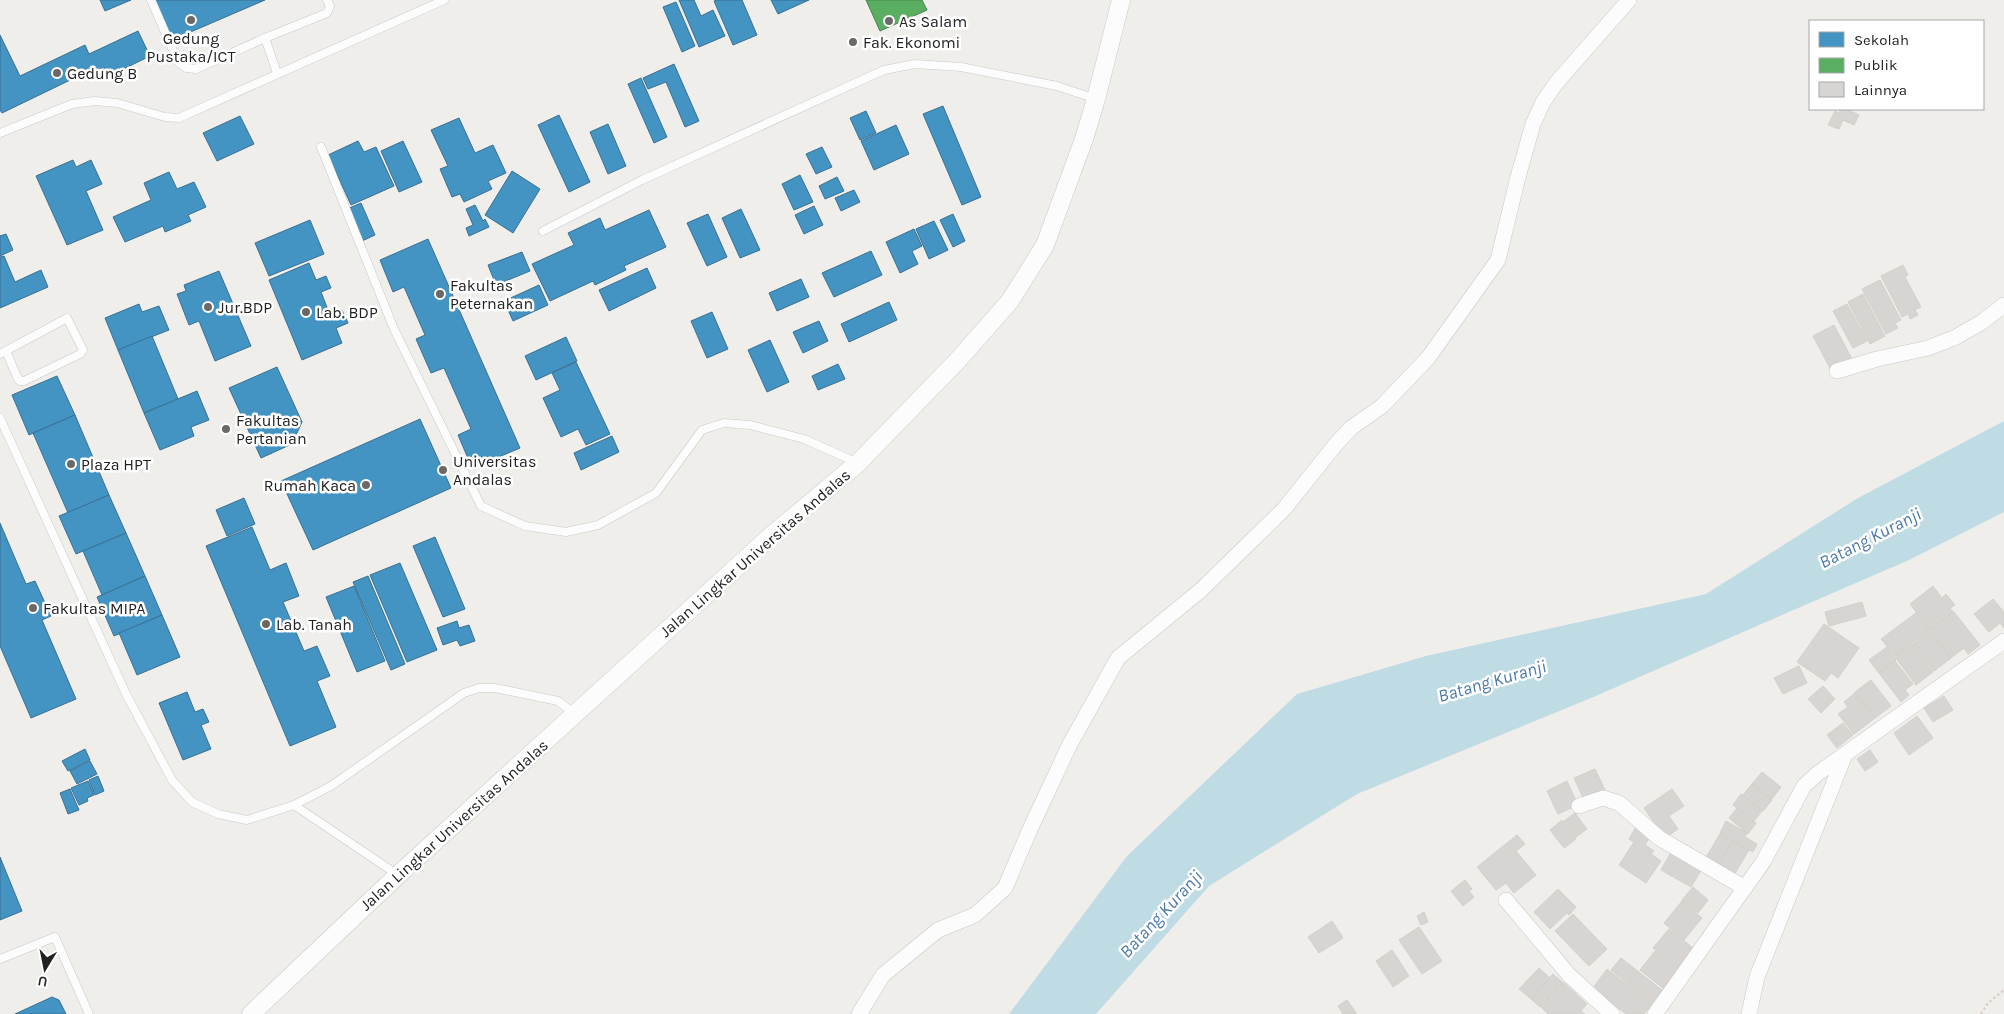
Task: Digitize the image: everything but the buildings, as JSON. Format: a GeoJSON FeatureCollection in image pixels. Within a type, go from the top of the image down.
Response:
{"type":"FeatureCollection","features":[{"type":"Feature","properties":{"kind":"street","name":"Jalan Lingkar Universitas Andalas"},"geometry":{"type":"LineString","coordinates":[[251,1014],[398,874],[772,535],[858,462],[958,360],[1010,301],[1045,245],[1084,138],[1121,0]]}},
{"type":"Feature","properties":{"kind":"street"},"geometry":{"type":"LineString","coordinates":[[858,1014],[883,975],[938,930],[975,915],[1005,888],[1070,744],[1118,658],[1201,590],[1284,509],[1336,444],[1352,428],[1382,406],[1428,358],[1498,260],[1533,124],[1543,102],[1557,82],[1629,0]]}},
{"type":"Feature","properties":{"kind":"street"},"geometry":{"type":"LineString","coordinates":[[1837,372],[1877,359],[1928,348],[1956,337],[1982,322],[2004,305]]}},
{"type":"Feature","properties":{"kind":"street"},"geometry":{"type":"LineString","coordinates":[[1656,1014],[1763,862],[1804,786],[1817,774],[1844,757],[2004,641]]}},
{"type":"Feature","properties":{"kind":"street"},"geometry":{"type":"LineString","coordinates":[[1749,1014],[1757,978],[1844,757]]}},
{"type":"Feature","properties":{"kind":"street"},"geometry":{"type":"LineString","coordinates":[[1579,806],[1603,798],[1619,802],[1659,838],[1745,888]]}},
{"type":"Feature","properties":{"kind":"street"},"geometry":{"type":"LineString","coordinates":[[1506,900],[1569,975],[1612,1014]]}},
{"type":"Feature","properties":{"kind":"lane"},"geometry":{"type":"LineString","coordinates":[[151,0],[178,62],[186,68],[196,69],[327,13],[330,6],[327,0]]}},
{"type":"Feature","properties":{"kind":"lane"},"geometry":{"type":"LineString","coordinates":[[0,133],[72,104],[95,101],[117,103],[165,117],[179,118],[444,0]]}},
{"type":"Feature","properties":{"kind":"lane"},"geometry":{"type":"LineString","coordinates":[[265,38],[278,73]]}},
{"type":"Feature","properties":{"kind":"lane"},"geometry":{"type":"LineString","coordinates":[[543,231],[642,180],[884,70],[915,64],[961,67],[1057,86],[1096,99]]}},
{"type":"Feature","properties":{"kind":"lane"},"geometry":{"type":"LineString","coordinates":[[321,147],[394,329],[481,506],[525,526],[566,532],[598,525],[656,493],[702,430],[724,423],[750,424],[804,439],[858,462]]}},
{"type":"Feature","properties":{"kind":"lane"},"geometry":{"type":"LineString","coordinates":[[67,318],[83,350],[80,354],[24,381],[20,381],[3,353],[67,318]]}},
{"type":"Feature","properties":{"kind":"lane"},"geometry":{"type":"LineString","coordinates":[[0,418],[126,694],[172,780],[192,802],[218,814],[248,820],[294,805],[332,786],[464,693],[479,688],[496,688],[558,701],[575,714]]}},
{"type":"Feature","properties":{"kind":"lane"},"geometry":{"type":"LineString","coordinates":[[294,805],[398,874]]}},
{"type":"Feature","properties":{"kind":"lane"},"geometry":{"type":"LineString","coordinates":[[0,958],[55,937],[90,1014]]}},
{"type":"Feature","properties":{"kind":"path"},"geometry":{"type":"LineString","coordinates":[[1980,1014],[1988,1003],[2004,990]]}},
{"type":"Feature","properties":{"kind":"water","name":"Batang Kuranji"},"geometry":{"type":"Polygon","coordinates":[[[2004,421],[2004,512],[1909,560],[1591,698],[1357,794],[1209,886],[1096,1014],[1009,1014],[1127,856],[1297,694],[1426,656],[1706,594],[1858,498],[2004,421]]]}},
{"type":"Feature","properties":{"kind":"place","name":"Gedung Pustaka/ICT"},"geometry":{"type":"Point","coordinates":[191,20]}},
{"type":"Feature","properties":{"kind":"place","name":"As Salam"},"geometry":{"type":"Point","coordinates":[889,21]}},
{"type":"Feature","properties":{"kind":"place","name":"Fak. Ekonomi"},"geometry":{"type":"Point","coordinates":[853,42]}},
{"type":"Feature","properties":{"kind":"place","name":"Gedung B"},"geometry":{"type":"Point","coordinates":[57,73]}},
{"type":"Feature","properties":{"kind":"place","name":"Fakultas Peternakan"},"geometry":{"type":"Point","coordinates":[440,294]}},
{"type":"Feature","properties":{"kind":"place","name":"Jur.BDP"},"geometry":{"type":"Point","coordinates":[208,307]}},
{"type":"Feature","properties":{"kind":"place","name":"Lab. BDP"},"geometry":{"type":"Point","coordinates":[306,312]}},
{"type":"Feature","properties":{"kind":"place","name":"Fakultas Pertanian"},"geometry":{"type":"Point","coordinates":[226,429]}},
{"type":"Feature","properties":{"kind":"place","name":"Plaza HPT"},"geometry":{"type":"Point","coordinates":[71,464]}},
{"type":"Feature","properties":{"kind":"place","name":"Universitas Andalas"},"geometry":{"type":"Point","coordinates":[443,470]}},
{"type":"Feature","properties":{"kind":"place","name":"Rumah Kaca"},"geometry":{"type":"Point","coordinates":[366,485]}},
{"type":"Feature","properties":{"kind":"place","name":"Fakultas MIPA"},"geometry":{"type":"Point","coordinates":[33,608]}},
{"type":"Feature","properties":{"kind":"place","name":"Lab. Tanah"},"geometry":{"type":"Point","coordinates":[266,624]}}]}
